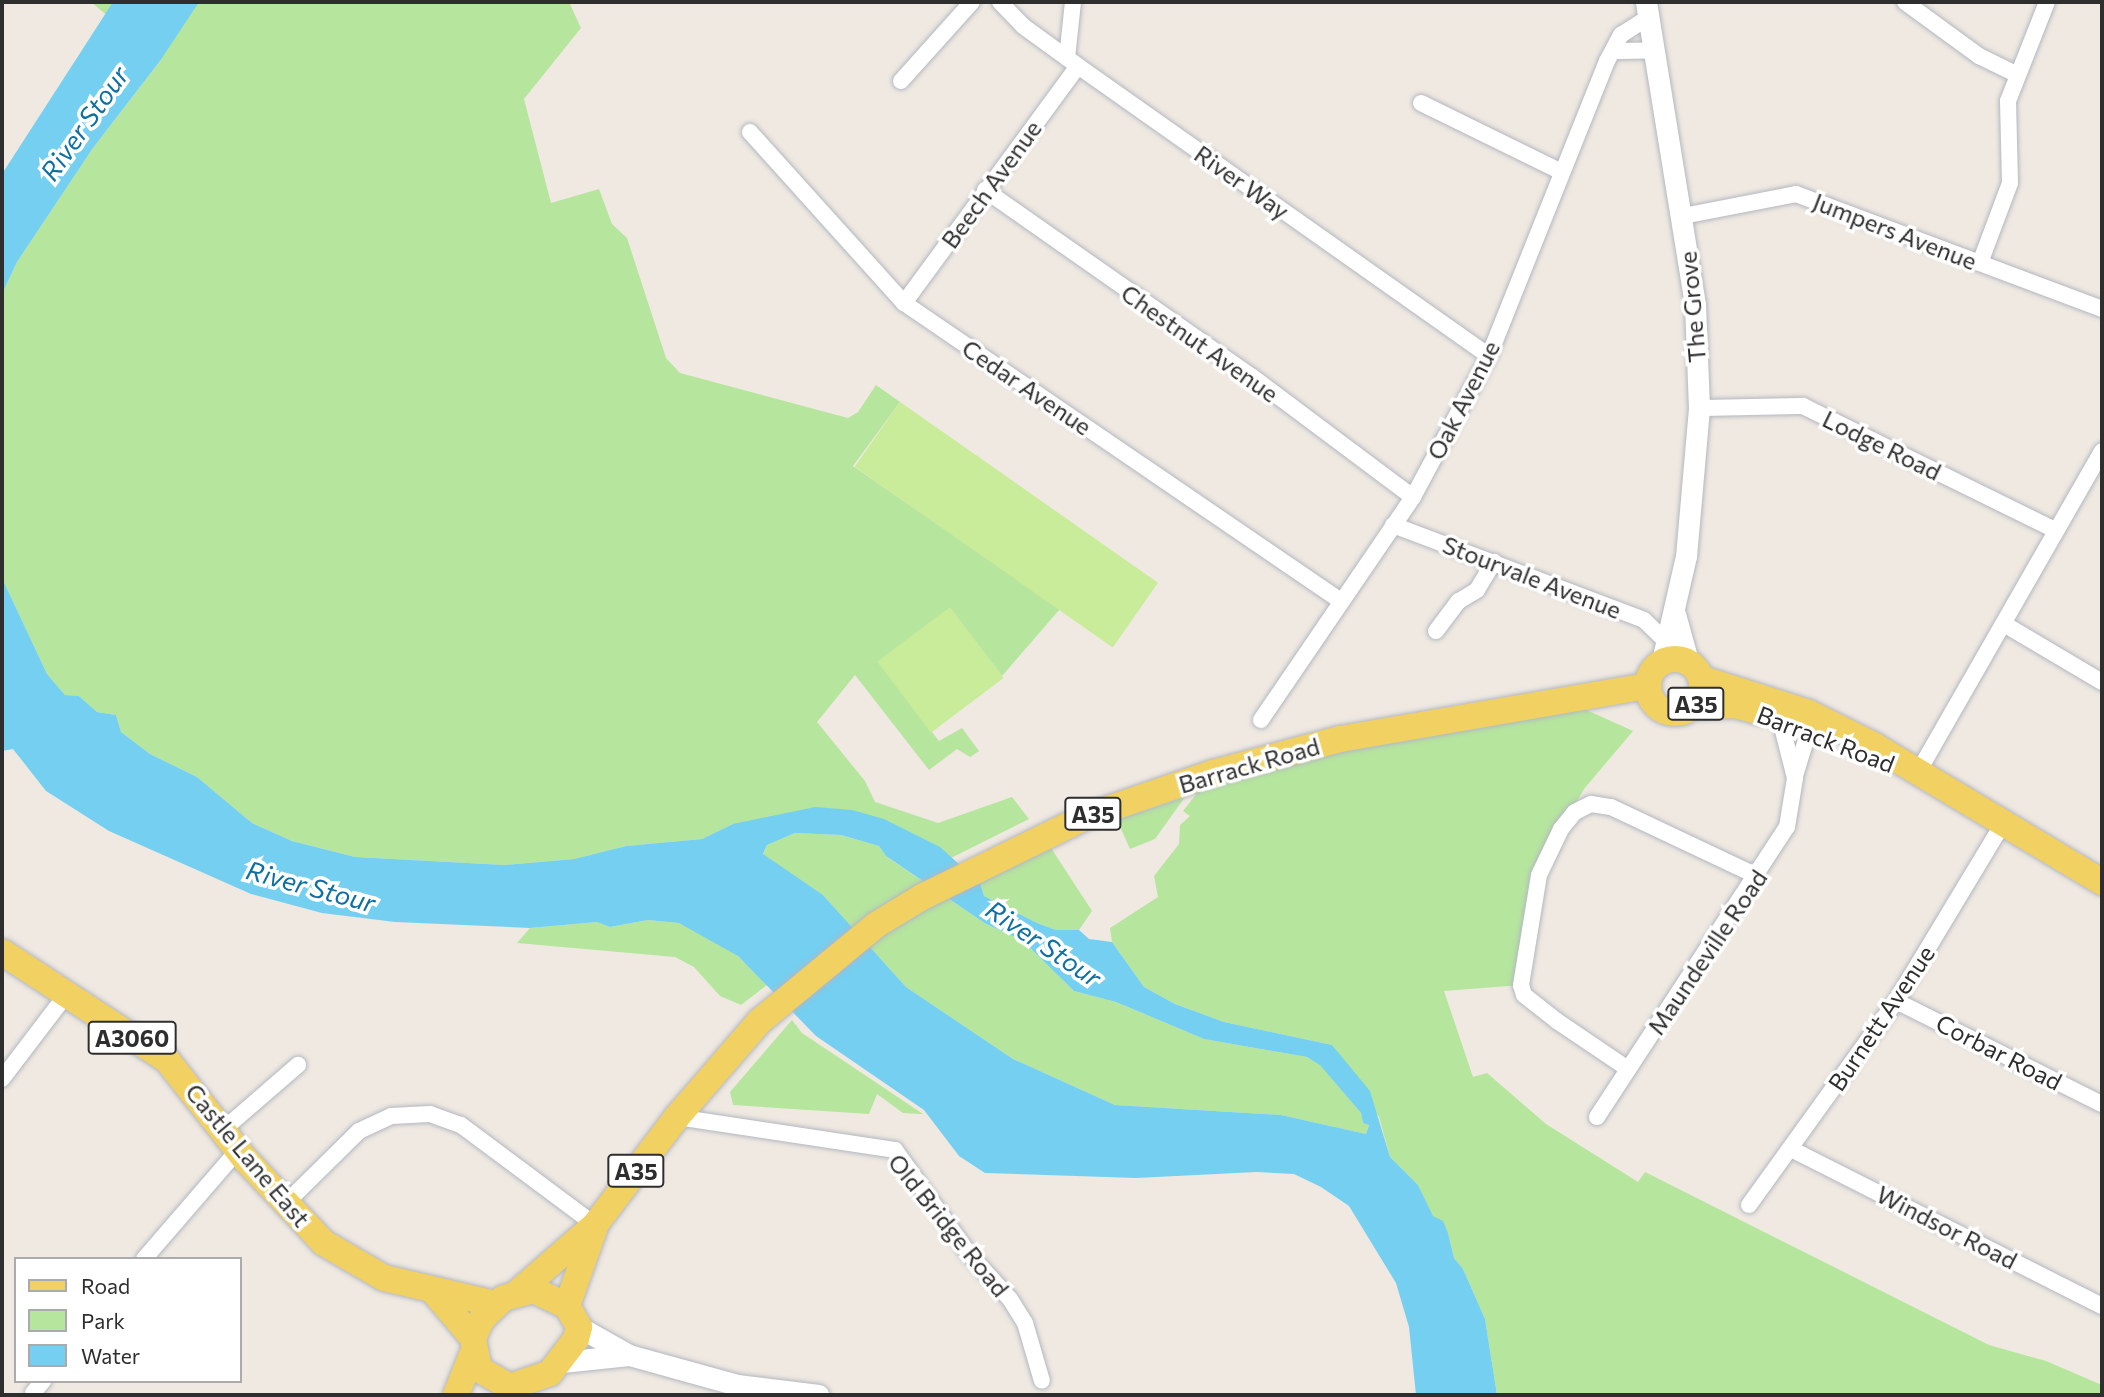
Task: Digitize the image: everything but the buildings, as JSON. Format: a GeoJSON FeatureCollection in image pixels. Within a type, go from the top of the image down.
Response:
{"type":"FeatureCollection","features":[{"type":"Feature","properties":{"kind":"main road","name":"A35"},"geometry":{"type":"LineString","coordinates":[[1679,660],[1702,694],[1693,707],[1674,713],[1664,711],[1650,696],[1648,686],[1649,676],[1679,660]]}},
{"type":"Feature","properties":{"kind":"main road","name":"Barrack Road"},"geometry":{"type":"LineString","coordinates":[[1679,660],[1798,720],[1917,774],[2102,882]]}},
{"type":"Feature","properties":{"kind":"main road","name":"Barrack Road"},"geometry":{"type":"LineString","coordinates":[[677,1117],[760,1021],[876,925],[922,897],[1085,817],[1226,770],[1340,739],[1648,686]]}},
{"type":"Feature","properties":{"kind":"main road","name":"Barrack Road"},"geometry":{"type":"LineString","coordinates":[[1693,707],[1734,705],[1798,720]]}},
{"type":"Feature","properties":{"kind":"main road","name":"Castle Lane East"},"geometry":{"type":"LineString","coordinates":[[2,952],[167,1060],[285,1204],[324,1243],[384,1278],[433,1292],[507,1299]]}},
{"type":"Feature","properties":{"kind":"main road","name":"A35"},"geometry":{"type":"LineString","coordinates":[[507,1299],[595,1225],[677,1117]]}},
{"type":"Feature","properties":{"kind":"main road","name":"A35"},"geometry":{"type":"LineString","coordinates":[[573,1317],[595,1225]]}},
{"type":"Feature","properties":{"kind":"main road"},"geometry":{"type":"LineString","coordinates":[[433,1292],[474,1344],[479,1369],[493,1381],[510,1387],[523,1385],[562,1362],[573,1317],[534,1290],[507,1299],[474,1344],[458,1395]]}},
{"type":"Feature","properties":{"kind":"main road"},"geometry":{"type":"LineString","coordinates":[[458,1395],[493,1381]]}},
{"type":"Feature","properties":{"kind":"street"},"geometry":{"type":"LineString","coordinates":[[901,80],[972,2]]}},
{"type":"Feature","properties":{"kind":"street","name":"River Way"},"geometry":{"type":"LineString","coordinates":[[1000,2],[1072,62],[1489,356]]}},
{"type":"Feature","properties":{"kind":"street"},"geometry":{"type":"LineString","coordinates":[[1072,62],[1073,2]]}},
{"type":"Feature","properties":{"kind":"street"},"geometry":{"type":"LineString","coordinates":[[1905,2],[1979,56],[2018,75]]}},
{"type":"Feature","properties":{"kind":"street"},"geometry":{"type":"LineString","coordinates":[[1980,263],[2010,183],[2006,121],[2018,75],[2047,2]]}},
{"type":"Feature","properties":{"kind":"street","name":"The Grove"},"geometry":{"type":"LineString","coordinates":[[1647,10],[1683,216],[1695,304],[1699,408],[1686,556],[1675,614],[1679,660]]}},
{"type":"Feature","properties":{"kind":"street","name":"Oak Avenue"},"geometry":{"type":"LineString","coordinates":[[1261,720],[1413,497],[1489,356],[1613,51],[1621,35],[1647,10]]}},
{"type":"Feature","properties":{"kind":"street"},"geometry":{"type":"LineString","coordinates":[[1613,51],[1652,50]]}},
{"type":"Feature","properties":{"kind":"street","name":"Beech Avenue"},"geometry":{"type":"LineString","coordinates":[[904,303],[1072,62]]}},
{"type":"Feature","properties":{"kind":"street"},"geometry":{"type":"LineString","coordinates":[[1421,103],[1562,172]]}},
{"type":"Feature","properties":{"kind":"street","name":"Cedar Avenue"},"geometry":{"type":"LineString","coordinates":[[750,132],[904,303],[1341,601]]}},
{"type":"Feature","properties":{"kind":"street","name":"Chestnut Avenue"},"geometry":{"type":"LineString","coordinates":[[985,190],[1251,376],[1413,497]]}},
{"type":"Feature","properties":{"kind":"street","name":"Jumpers Avenue"},"geometry":{"type":"LineString","coordinates":[[1683,216],[1796,194],[2102,309]]}},
{"type":"Feature","properties":{"kind":"street","name":"Lodge Road"},"geometry":{"type":"LineString","coordinates":[[1699,408],[1803,406],[2055,530]]}},
{"type":"Feature","properties":{"kind":"street"},"geometry":{"type":"LineString","coordinates":[[1917,774],[2102,451]]}},
{"type":"Feature","properties":{"kind":"street","name":"Stourvale Avenue"},"geometry":{"type":"LineString","coordinates":[[1393,525],[1644,621],[1679,660]]}},
{"type":"Feature","properties":{"kind":"street"},"geometry":{"type":"LineString","coordinates":[[1436,631],[1459,601],[1477,590],[1494,562]]}},
{"type":"Feature","properties":{"kind":"street","name":"The Grove"},"geometry":{"type":"LineString","coordinates":[[1675,614],[1679,660]]}},
{"type":"Feature","properties":{"kind":"street"},"geometry":{"type":"LineString","coordinates":[[2004,624],[2102,681]]}},
{"type":"Feature","properties":{"kind":"street","name":"Maundeville Road"},"geometry":{"type":"LineString","coordinates":[[1795,778],[1793,760],[1798,720]]}},
{"type":"Feature","properties":{"kind":"street","name":"Maundeville Road"},"geometry":{"type":"LineString","coordinates":[[1597,1117],[1787,827],[1795,778],[1798,720]]}},
{"type":"Feature","properties":{"kind":"street"},"geometry":{"type":"LineString","coordinates":[[1628,1069],[1549,1015],[1524,995],[1521,985],[1539,875],[1561,829],[1575,812],[1591,804],[1611,807],[1757,876]]}},
{"type":"Feature","properties":{"kind":"street","name":"Burnett Avenue"},"geometry":{"type":"LineString","coordinates":[[1748,1205],[1896,1001],[2002,825]]}},
{"type":"Feature","properties":{"kind":"street"},"geometry":{"type":"LineString","coordinates":[[2,1079],[66,995]]}},
{"type":"Feature","properties":{"kind":"street","name":"Corbar Road"},"geometry":{"type":"LineString","coordinates":[[1896,1001],[2102,1104]]}},
{"type":"Feature","properties":{"kind":"street"},"geometry":{"type":"LineString","coordinates":[[145,1257],[231,1140],[298,1065]]}},
{"type":"Feature","properties":{"kind":"street"},"geometry":{"type":"LineString","coordinates":[[285,1204],[329,1160],[369,1126],[390,1116],[430,1114],[461,1125],[595,1225]]}},
{"type":"Feature","properties":{"kind":"street","name":"Old Bridge Road"},"geometry":{"type":"LineString","coordinates":[[677,1117],[895,1150],[944,1221],[1025,1323],[1042,1381]]}},
{"type":"Feature","properties":{"kind":"street","name":"Windsor Road"},"geometry":{"type":"LineString","coordinates":[[1791,1149],[2102,1306]]}},
{"type":"Feature","properties":{"kind":"street"},"geometry":{"type":"LineString","coordinates":[[573,1317],[629,1355],[719,1388],[818,1395]]}},
{"type":"Feature","properties":{"kind":"street"},"geometry":{"type":"LineString","coordinates":[[562,1362],[629,1355]]}},
{"type":"Feature","properties":{"kind":"green space"},"geometry":{"type":"Polygon","coordinates":[[[91,2],[569,2],[581,28],[524,99],[551,203],[599,189],[612,224],[627,238],[666,358],[680,373],[848,418],[858,412],[876,385],[900,402],[853,466],[1060,609],[1002,676],[950,608],[878,662],[939,741],[962,728],[979,751],[970,757],[957,749],[929,770],[855,675],[817,722],[865,781],[875,802],[938,823],[1012,797],[1029,819],[951,858],[884,819],[733,824],[702,839],[626,846],[574,859],[504,865],[355,857],[292,841],[252,823],[197,777],[150,754],[121,732],[116,715],[97,712],[79,696],[65,695],[47,674],[2,578],[2,294],[17,262],[93,148],[161,60],[91,2]]]}},
{"type":"Feature","properties":{"kind":"green space"},"geometry":{"type":"Polygon","coordinates":[[[900,402],[1158,583],[1113,647],[855,467],[900,402]]]}},
{"type":"Feature","properties":{"kind":"green space"},"geometry":{"type":"Polygon","coordinates":[[[950,607],[1004,678],[931,733],[877,662],[950,607]]]}},
{"type":"Feature","properties":{"kind":"green space"},"geometry":{"type":"Polygon","coordinates":[[[1560,698],[1633,731],[1584,789],[1549,850],[1521,985],[1444,991],[1473,1077],[1487,1073],[1546,1124],[1638,1182],[1645,1172],[1989,1345],[2046,1361],[2102,1385],[2102,1395],[1497,1395],[1485,1319],[1463,1269],[1454,1258],[1448,1233],[1433,1217],[1418,1185],[1390,1157],[1379,1117],[1332,1045],[1224,1022],[1175,1004],[1144,987],[1112,942],[1110,928],[1158,897],[1154,876],[1179,844],[1180,825],[1190,816],[1183,811],[1213,773],[1560,698]]]}},
{"type":"Feature","properties":{"kind":"green space"},"geometry":{"type":"Polygon","coordinates":[[[1185,797],[1155,839],[1130,849],[1117,820],[1185,797]]]}},
{"type":"Feature","properties":{"kind":"green space"},"geometry":{"type":"Polygon","coordinates":[[[795,833],[841,835],[879,846],[887,857],[986,924],[1022,940],[1074,991],[1116,1002],[1204,1039],[1307,1057],[1320,1064],[1361,1113],[1363,1123],[1369,1124],[1366,1134],[1281,1115],[1115,1105],[1013,1059],[906,987],[823,895],[763,855],[767,845],[795,833]]]}},
{"type":"Feature","properties":{"kind":"green space"},"geometry":{"type":"Polygon","coordinates":[[[1051,848],[1092,911],[1079,930],[1056,930],[984,896],[980,883],[1051,848]]]}},
{"type":"Feature","properties":{"kind":"green space"},"geometry":{"type":"Polygon","coordinates":[[[648,920],[679,923],[706,935],[738,956],[767,985],[741,1005],[720,996],[694,967],[675,957],[517,943],[530,928],[597,922],[610,927],[648,920]]]}},
{"type":"Feature","properties":{"kind":"green space"},"geometry":{"type":"Polygon","coordinates":[[[792,1020],[802,1033],[923,1114],[903,1113],[877,1094],[869,1114],[733,1105],[730,1092],[792,1020]]]}},
{"type":"Feature","properties":{"kind":"water","name":"River Stour"},"geometry":{"type":"Polygon","coordinates":[[[113,2],[199,2],[160,61],[93,148],[17,262],[2,294],[2,174],[113,2]]]}},
{"type":"Feature","properties":{"kind":"water","name":"River Stour"},"geometry":{"type":"Polygon","coordinates":[[[2,578],[47,674],[65,695],[79,696],[97,712],[116,715],[121,732],[150,754],[197,777],[252,823],[292,841],[355,857],[504,865],[574,859],[626,846],[702,839],[733,824],[815,807],[852,810],[884,819],[940,847],[980,883],[984,896],[1056,930],[1079,930],[1089,939],[1112,942],[1144,987],[1175,1004],[1224,1022],[1332,1045],[1370,1091],[1390,1157],[1418,1185],[1433,1216],[1443,1221],[1454,1258],[1463,1269],[1485,1319],[1497,1395],[1416,1395],[1409,1327],[1396,1283],[1349,1206],[1321,1187],[1294,1174],[1256,1172],[1136,1178],[985,1173],[959,1156],[924,1110],[816,1036],[738,956],[679,923],[648,920],[610,927],[597,922],[530,928],[395,922],[322,913],[251,894],[109,831],[46,791],[13,749],[2,751],[2,578]],[[795,833],[767,845],[763,854],[823,895],[906,987],[1013,1059],[1115,1105],[1281,1115],[1366,1134],[1369,1125],[1363,1123],[1361,1113],[1320,1065],[1307,1057],[1204,1039],[1116,1002],[1074,991],[1022,940],[986,924],[886,856],[879,846],[841,835],[795,833]]]}}]}
